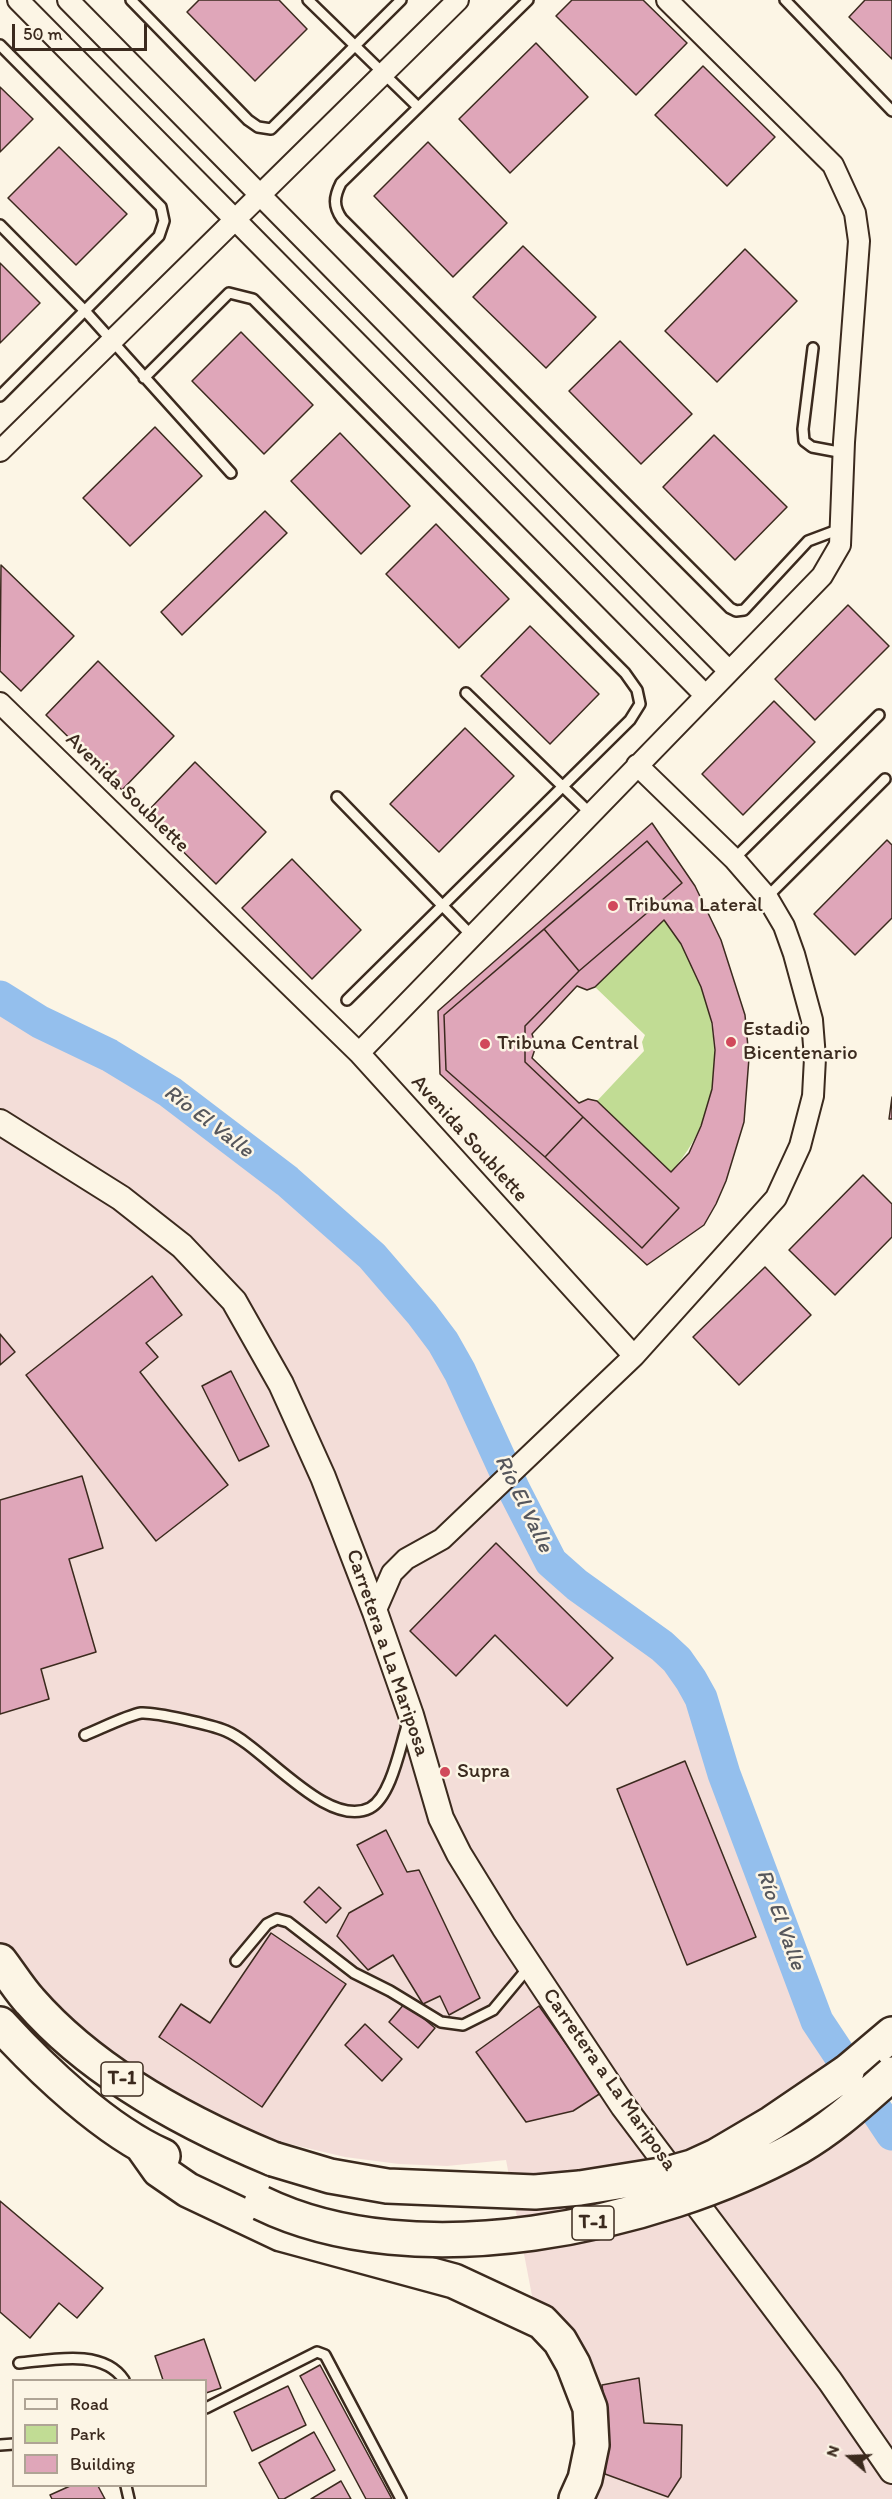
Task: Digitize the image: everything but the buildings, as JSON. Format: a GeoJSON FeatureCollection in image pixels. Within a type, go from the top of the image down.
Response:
{"type":"FeatureCollection","features":[{"type":"Feature","properties":{"kind":"highway","name":"T-1"},"geometry":{"type":"LineString","coordinates":[[0,1961],[29,2000],[54,2025],[146,2097],[219,2137],[273,2160],[330,2176],[387,2186],[535,2192],[580,2188],[667,2174],[692,2167],[716,2156],[772,2123],[847,2073],[892,2034]]}},
{"type":"Feature","properties":{"kind":"highway","name":"T-1"},"geometry":{"type":"LineString","coordinates":[[0,2024],[20,2048],[100,2116],[142,2146],[288,2217],[332,2229],[425,2240],[562,2230],[649,2209],[719,2185],[800,2146],[839,2120],[892,2074]]}},
{"type":"Feature","properties":{"kind":"highway"},"geometry":{"type":"LineString","coordinates":[[142,2146],[159,2170],[188,2190],[281,2234],[454,2281],[542,2322],[561,2341],[573,2364],[590,2408],[592,2445],[585,2479],[576,2499]]}},
{"type":"Feature","properties":{"kind":"street"},"geometry":{"type":"LineString","coordinates":[[18,0],[705,695]]}},
{"type":"Feature","properties":{"kind":"street"},"geometry":{"type":"LineString","coordinates":[[68,0],[729,671]]}},
{"type":"Feature","properties":{"kind":"street"},"geometry":{"type":"LineString","coordinates":[[0,451],[458,0]]}},
{"type":"Feature","properties":{"kind":"street"},"geometry":{"type":"LineString","coordinates":[[359,1053],[822,576],[840,545],[859,242],[855,213],[833,165],[667,0]]}},
{"type":"Feature","properties":{"kind":"street","name":"Avenida Soublette"},"geometry":{"type":"LineString","coordinates":[[0,703],[359,1053],[634,1356]]}},
{"type":"Feature","properties":{"kind":"street"},"geometry":{"type":"LineString","coordinates":[[375,1612],[393,1573],[399,1566],[442,1539],[634,1356],[776,1198],[800,1146],[813,1096],[815,1058],[812,1020],[784,926],[767,897],[734,859],[637,765]]}},
{"type":"Feature","properties":{"kind":"street","name":"Carretera a La Mariposa"},"geometry":{"type":"LineString","coordinates":[[0,1122],[121,1198],[182,1246],[234,1301],[285,1394],[323,1477],[375,1612],[411,1715],[441,1818],[459,1854],[623,2106],[830,2381],[885,2461]]}},
{"type":"Feature","properties":{"kind":"lane"},"geometry":{"type":"LineString","coordinates":[[131,0],[248,120],[266,129],[271,129],[401,0]]}},
{"type":"Feature","properties":{"kind":"lane"},"geometry":{"type":"LineString","coordinates":[[308,0],[418,107]]}},
{"type":"Feature","properties":{"kind":"lane"},"geometry":{"type":"LineString","coordinates":[[528,0],[341,183],[334,196],[335,209],[342,219],[730,608],[736,611],[744,610],[808,541],[841,528]]}},
{"type":"Feature","properties":{"kind":"lane"},"geometry":{"type":"LineString","coordinates":[[785,0],[892,111]]}},
{"type":"Feature","properties":{"kind":"lane"},"geometry":{"type":"LineString","coordinates":[[0,45],[161,207],[164,221],[159,236],[0,396]]}},
{"type":"Feature","properties":{"kind":"lane"},"geometry":{"type":"LineString","coordinates":[[0,225],[86,312],[231,473]]}},
{"type":"Feature","properties":{"kind":"lane"},"geometry":{"type":"LineString","coordinates":[[144,378],[229,293],[254,298],[625,673],[637,690],[640,704],[630,720],[347,1000]]}},
{"type":"Feature","properties":{"kind":"lane"},"geometry":{"type":"LineString","coordinates":[[813,348],[803,429],[804,441],[812,447],[844,453]]}},
{"type":"Feature","properties":{"kind":"lane"},"geometry":{"type":"LineString","coordinates":[[466,693],[590,813]]}},
{"type":"Feature","properties":{"kind":"lane"},"geometry":{"type":"LineString","coordinates":[[734,859],[879,715]]}},
{"type":"Feature","properties":{"kind":"lane"},"geometry":{"type":"LineString","coordinates":[[767,897],[885,779]]}},
{"type":"Feature","properties":{"kind":"lane"},"geometry":{"type":"LineString","coordinates":[[337,797],[472,936]]}},
{"type":"Feature","properties":{"kind":"lane"},"geometry":{"type":"LineString","coordinates":[[86,1735],[141,1713],[194,1721],[228,1731],[335,1809],[356,1811],[371,1808],[386,1793],[411,1715]]}},
{"type":"Feature","properties":{"kind":"lane"},"geometry":{"type":"LineString","coordinates":[[236,1961],[267,1924],[277,1919],[288,1922],[354,1973],[390,1991],[441,2022],[463,2025],[493,2010],[530,1966]]}},
{"type":"Feature","properties":{"kind":"lane"},"geometry":{"type":"LineString","coordinates":[[207,2407],[317,2352],[325,2355],[401,2499]]}},
{"type":"Feature","properties":{"kind":"lane"},"geometry":{"type":"LineString","coordinates":[[19,2363],[78,2359],[108,2367],[120,2374],[123,2379]]}},
{"type":"Feature","properties":{"kind":"shaded area"},"geometry":{"type":"Polygon","coordinates":[[[0,1003],[134,1067],[204,1113],[323,1204],[387,1272],[424,1326],[522,1508],[558,1563],[657,1630],[671,1645],[687,1676],[704,1735],[722,1783],[818,2017],[892,2149],[892,2499],[567,2499],[587,2416],[533,2301],[506,2160],[447,2166],[399,2164],[345,2157],[273,2140],[204,2111],[146,2079],[84,2035],[0,1947],[0,1003]]]}},
{"type":"Feature","properties":{"kind":"green space"},"geometry":{"type":"Polygon","coordinates":[[[664,920],[699,980],[709,1013],[714,1046],[713,1079],[706,1112],[692,1143],[671,1172],[597,1101],[644,1051],[642,1042],[645,1035],[595,987],[664,920]]]}},
{"type":"Feature","properties":{"kind":"waterway","name":"Río El Valle"},"geometry":{"type":"LineString","coordinates":[[0,997],[40,1022],[109,1055],[170,1092],[287,1181],[372,1256],[422,1314],[443,1342],[460,1372],[514,1490],[551,1562],[577,1585],[662,1646],[677,1660],[691,1680],[701,1698],[724,1774],[817,2021],[892,2134]]}},
{"type":"Feature","properties":{"kind":"place","name":"Tribuna Lateral"},"geometry":{"type":"Point","coordinates":[613,906]}},
{"type":"Feature","properties":{"kind":"place","name":"Estadio Bicentenario"},"geometry":{"type":"Point","coordinates":[731,1042]}},
{"type":"Feature","properties":{"kind":"place","name":"Tribuna Central"},"geometry":{"type":"Point","coordinates":[485,1044]}},
{"type":"Feature","properties":{"kind":"place","name":"Supra"},"geometry":{"type":"Point","coordinates":[445,1772]}}]}
